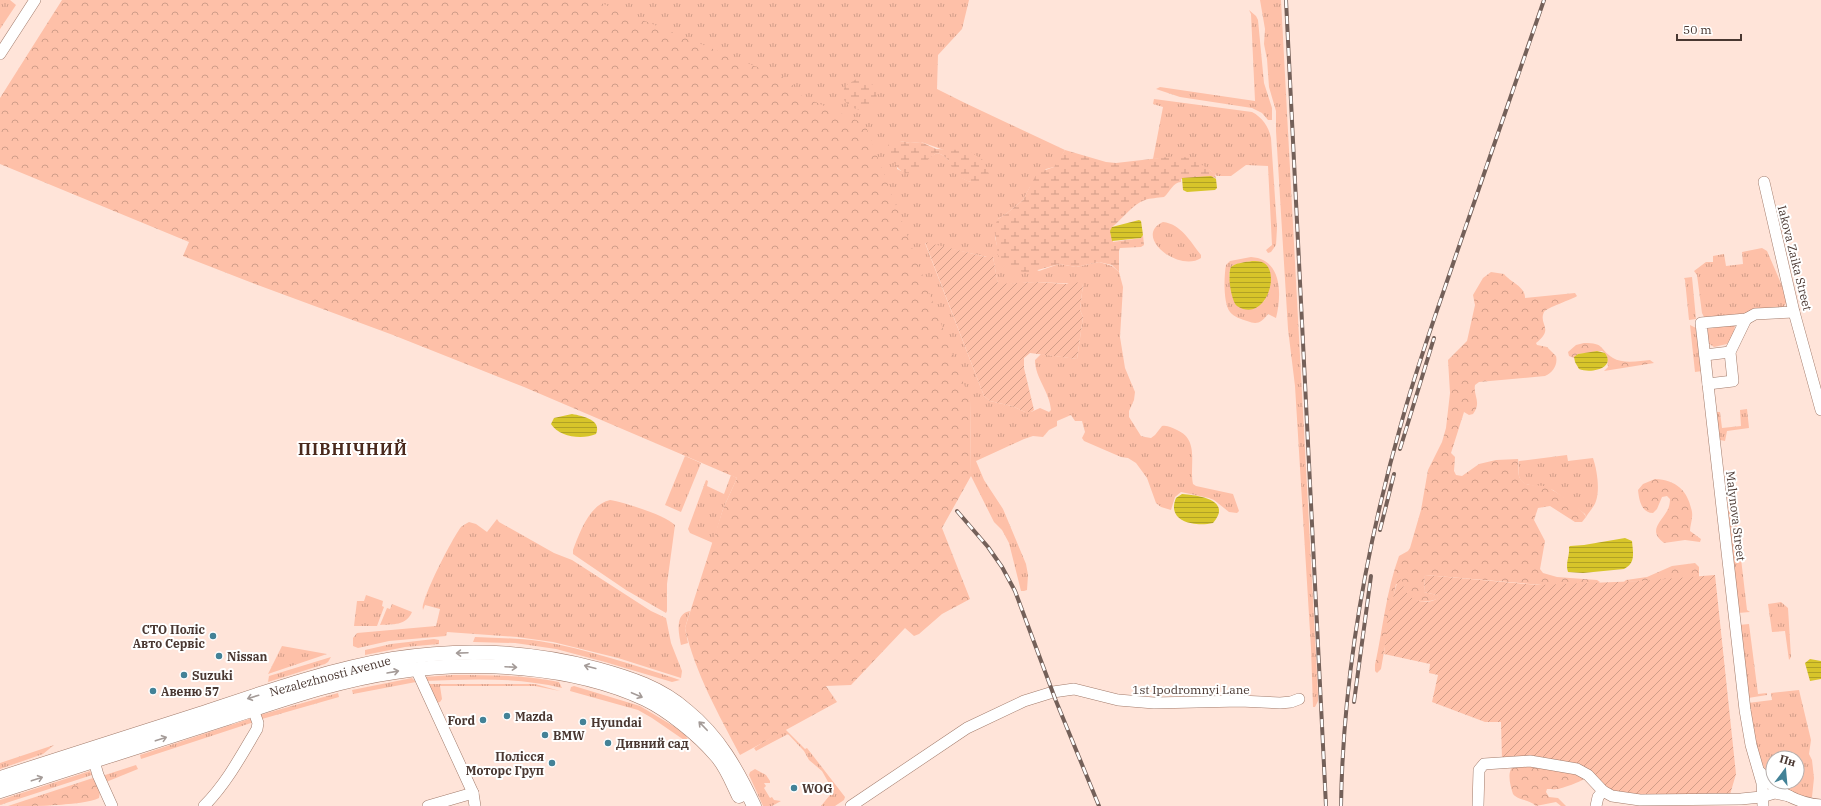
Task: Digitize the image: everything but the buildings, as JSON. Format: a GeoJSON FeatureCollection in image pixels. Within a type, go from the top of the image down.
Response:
{"type":"FeatureCollection","features":[{"type":"Feature","properties":{"kind":"main road","name":"Nezalezhnosti Avenue"},"geometry":{"type":"LineString","coordinates":[[0,778],[238,701],[348,669],[394,659],[417,656],[494,653],[546,657],[586,666],[635,680],[669,696],[688,711],[722,747],[735,766],[754,806]]}},
{"type":"Feature","properties":{"kind":"main road","name":"Nezalezhnosti Avenue"},"geometry":{"type":"LineString","coordinates":[[0,791],[254,709],[335,685],[393,672],[467,666],[536,669],[577,677],[634,694],[658,706],[711,749],[722,762],[744,806]]}},
{"type":"Feature","properties":{"kind":"street"},"geometry":{"type":"LineString","coordinates":[[0,54],[35,0]]}},
{"type":"Feature","properties":{"kind":"street","name":"Iakova Zaika Street"},"geometry":{"type":"LineString","coordinates":[[1764,182],[1794,312],[1821,410]]}},
{"type":"Feature","properties":{"kind":"street","name":"Malynova Street"},"geometry":{"type":"LineString","coordinates":[[1762,802],[1763,789],[1751,745],[1745,710],[1701,324],[1746,319],[1755,314],[1794,312]]}},
{"type":"Feature","properties":{"kind":"street"},"geometry":{"type":"LineString","coordinates":[[1708,384],[1733,381],[1730,352],[1746,319]]}},
{"type":"Feature","properties":{"kind":"street"},"geometry":{"type":"LineString","coordinates":[[1705,355],[1730,352]]}},
{"type":"Feature","properties":{"kind":"street"},"geometry":{"type":"LineString","coordinates":[[416,669],[473,793],[475,806]]}},
{"type":"Feature","properties":{"kind":"street","name":"1st Ipodromnyi Lane"},"geometry":{"type":"LineString","coordinates":[[850,806],[967,728],[1024,701],[1053,692],[1074,689],[1118,700],[1154,703],[1240,701],[1280,703],[1292,702],[1299,699]]}},
{"type":"Feature","properties":{"kind":"street"},"geometry":{"type":"LineString","coordinates":[[204,806],[214,796],[235,767],[257,729],[258,722],[254,709]]}},
{"type":"Feature","properties":{"kind":"street"},"geometry":{"type":"LineString","coordinates":[[94,761],[98,775],[112,806]]}},
{"type":"Feature","properties":{"kind":"street"},"geometry":{"type":"LineString","coordinates":[[1478,806],[1480,770],[1484,764],[1530,761],[1577,769],[1588,775],[1604,792],[1612,796],[1640,800],[1762,802],[1775,793],[1789,796],[1814,805],[1821,805]]}},
{"type":"Feature","properties":{"kind":"street"},"geometry":{"type":"LineString","coordinates":[[1759,770],[1770,784],[1789,796]]}},
{"type":"Feature","properties":{"kind":"street"},"geometry":{"type":"LineString","coordinates":[[1596,806],[1598,797],[1604,792]]}},
{"type":"Feature","properties":{"kind":"street"},"geometry":{"type":"LineString","coordinates":[[428,806],[473,793]]}},
{"type":"Feature","properties":{"kind":"green space"},"geometry":{"type":"Polygon","coordinates":[[[0,0],[10,0],[16,5],[0,29],[0,0]]]}},
{"type":"Feature","properties":{"kind":"green space"},"geometry":{"type":"Polygon","coordinates":[[[62,0],[594,0],[752,65],[778,74],[787,79],[802,96],[865,124],[970,400],[971,476],[942,528],[970,599],[942,614],[919,634],[914,636],[905,628],[851,685],[826,686],[837,702],[740,755],[701,677],[689,645],[685,628],[723,509],[737,478],[524,387],[393,335],[183,256],[189,242],[0,164],[0,98],[62,0]]]}},
{"type":"Feature","properties":{"kind":"green space"},"geometry":{"type":"Polygon","coordinates":[[[571,0],[969,0],[962,29],[938,55],[937,89],[1065,150],[1057,164],[1054,167],[1046,169],[1030,187],[1023,200],[998,219],[995,237],[998,250],[1039,271],[1059,264],[1076,267],[1099,262],[1112,266],[1119,272],[1123,287],[1120,337],[1125,368],[1135,392],[1134,400],[1129,411],[1129,417],[1141,436],[1151,438],[1162,426],[1168,426],[1184,434],[1189,440],[1191,446],[1193,484],[1196,486],[1233,494],[1239,511],[1237,513],[1229,512],[1214,500],[1181,492],[1175,497],[1171,510],[1161,507],[1156,503],[1147,478],[1136,463],[1128,458],[1121,457],[1084,441],[1082,438],[1085,432],[1082,421],[1075,421],[1071,415],[1057,421],[1057,426],[1049,430],[1043,437],[1033,436],[1024,439],[976,461],[984,480],[1003,509],[1026,564],[1028,575],[1027,590],[1021,591],[1009,543],[1002,530],[994,522],[971,476],[970,400],[571,0]],[[900,141],[897,169],[904,172],[915,171],[937,153],[943,155],[947,159],[959,176],[972,182],[944,150],[921,142],[910,143],[900,141]],[[925,243],[984,396],[990,401],[1012,406],[1025,412],[1031,412],[1040,408],[1049,412],[1051,410],[1050,403],[1037,373],[1035,360],[1041,354],[1077,359],[1083,317],[1080,310],[1083,284],[1034,282],[998,285],[993,257],[987,257],[925,243]]]}},
{"type":"Feature","properties":{"kind":"green space"},"geometry":{"type":"Polygon","coordinates":[[[1260,0],[1281,0],[1318,693],[1318,701],[1315,707],[1313,707],[1311,648],[1295,386],[1288,329],[1276,111],[1269,87],[1267,59],[1264,44],[1265,29],[1260,0]]]}},
{"type":"Feature","properties":{"kind":"green space"},"geometry":{"type":"Polygon","coordinates":[[[1249,10],[1258,20],[1264,83],[1272,108],[1272,120],[1268,120],[1262,113],[1252,108],[1180,97],[1156,89],[1160,87],[1255,101],[1251,14],[1249,10]]]}},
{"type":"Feature","properties":{"kind":"green space"},"geometry":{"type":"Polygon","coordinates":[[[858,78],[869,82],[876,90],[876,100],[870,110],[853,108],[844,100],[842,96],[845,86],[858,78]]]}},
{"type":"Feature","properties":{"kind":"green space"},"geometry":{"type":"Polygon","coordinates":[[[1154,99],[1252,112],[1264,123],[1269,130],[1271,138],[1277,228],[1276,245],[1271,252],[1268,253],[1266,250],[1272,245],[1268,166],[1246,165],[1231,176],[1217,176],[1210,170],[1164,158],[1153,159],[1163,107],[1153,104],[1154,99]]]}},
{"type":"Feature","properties":{"kind":"green space"},"geometry":{"type":"Polygon","coordinates":[[[900,141],[910,143],[921,142],[936,149],[961,150],[972,153],[983,160],[989,174],[987,180],[983,183],[965,180],[956,173],[946,158],[937,153],[918,170],[912,173],[906,173],[897,167],[889,151],[888,145],[892,142],[900,141]]]}},
{"type":"Feature","properties":{"kind":"green space"},"geometry":{"type":"Polygon","coordinates":[[[1065,150],[1106,162],[1116,163],[1177,156],[1191,158],[1215,174],[1216,179],[1214,177],[1181,179],[1181,182],[1174,185],[1164,197],[1140,202],[1112,227],[1113,242],[1141,238],[1143,235],[1144,245],[1141,247],[1120,248],[1119,272],[1112,265],[1099,262],[1076,267],[1059,264],[1027,273],[1011,269],[1003,264],[998,255],[994,227],[998,219],[1023,200],[1037,173],[1054,167],[1065,150]]]}},
{"type":"Feature","properties":{"kind":"green space"},"geometry":{"type":"Polygon","coordinates":[[[1163,222],[1175,226],[1185,234],[1201,255],[1201,258],[1192,261],[1181,261],[1162,251],[1153,236],[1155,228],[1163,222]]]}},
{"type":"Feature","properties":{"kind":"green space"},"geometry":{"type":"Polygon","coordinates":[[[925,242],[986,257],[993,257],[998,284],[1035,282],[1067,284],[1072,281],[1083,284],[1080,310],[1083,317],[1077,359],[1030,353],[1024,358],[1024,368],[1034,410],[1031,412],[1025,412],[1012,406],[990,401],[984,396],[925,242]]]}},
{"type":"Feature","properties":{"kind":"green space"},"geometry":{"type":"Polygon","coordinates":[[[1762,248],[1767,251],[1786,295],[1786,304],[1782,308],[1758,308],[1740,316],[1704,317],[1702,313],[1697,275],[1694,271],[1706,262],[1713,262],[1713,256],[1724,254],[1726,266],[1743,264],[1742,252],[1762,248]]]}},
{"type":"Feature","properties":{"kind":"green space"},"geometry":{"type":"Polygon","coordinates":[[[1251,257],[1261,259],[1269,264],[1274,271],[1279,289],[1276,318],[1268,314],[1261,321],[1254,323],[1238,318],[1230,312],[1225,296],[1225,282],[1226,265],[1230,261],[1251,257]],[[1252,261],[1239,263],[1233,266],[1229,276],[1231,282],[1245,300],[1253,308],[1265,300],[1252,261]]]}},
{"type":"Feature","properties":{"kind":"green space"},"geometry":{"type":"Polygon","coordinates":[[[1491,272],[1504,274],[1523,291],[1525,298],[1575,293],[1577,296],[1549,308],[1544,312],[1544,334],[1536,343],[1537,345],[1547,347],[1556,356],[1556,365],[1550,372],[1545,376],[1479,382],[1475,385],[1477,402],[1476,410],[1473,414],[1469,415],[1464,412],[1451,453],[1455,457],[1454,471],[1456,475],[1462,476],[1479,464],[1496,460],[1518,459],[1519,475],[1523,482],[1529,485],[1544,486],[1554,491],[1580,509],[1586,517],[1582,522],[1575,522],[1550,506],[1538,508],[1534,520],[1545,541],[1540,569],[1543,573],[1557,577],[1597,580],[1600,582],[1590,589],[1425,575],[1424,592],[1437,595],[1439,598],[1423,602],[1408,596],[1402,584],[1396,584],[1381,669],[1377,673],[1375,671],[1375,665],[1388,597],[1395,570],[1399,556],[1408,551],[1410,548],[1421,510],[1428,470],[1442,442],[1446,428],[1450,393],[1448,360],[1467,341],[1475,305],[1473,295],[1483,278],[1491,272]]]}},
{"type":"Feature","properties":{"kind":"green space"},"geometry":{"type":"Polygon","coordinates":[[[1692,277],[1696,319],[1689,320],[1684,278],[1692,277]]]}},
{"type":"Feature","properties":{"kind":"green space"},"geometry":{"type":"Polygon","coordinates":[[[1690,325],[1696,328],[1702,371],[1695,372],[1690,325]]]}},
{"type":"Feature","properties":{"kind":"green space"},"geometry":{"type":"Polygon","coordinates":[[[1733,325],[1735,326],[1733,335],[1727,344],[1714,347],[1708,343],[1707,329],[1733,325]]]}},
{"type":"Feature","properties":{"kind":"green space"},"geometry":{"type":"Polygon","coordinates":[[[1584,343],[1598,345],[1617,360],[1631,362],[1650,360],[1654,363],[1604,371],[1608,367],[1608,360],[1606,354],[1602,351],[1578,354],[1574,358],[1569,356],[1568,352],[1576,345],[1584,343]]]}},
{"type":"Feature","properties":{"kind":"green space"},"geometry":{"type":"Polygon","coordinates":[[[1747,409],[1749,428],[1727,431],[1725,441],[1720,440],[1715,412],[1720,412],[1722,428],[1741,426],[1740,410],[1747,409]]]}},
{"type":"Feature","properties":{"kind":"green space"},"geometry":{"type":"Polygon","coordinates":[[[1567,455],[1568,461],[1593,458],[1598,480],[1598,491],[1596,501],[1586,517],[1585,514],[1553,490],[1525,484],[1519,476],[1519,461],[1567,455]]]}},
{"type":"Feature","properties":{"kind":"green space"},"geometry":{"type":"Polygon","coordinates":[[[685,456],[701,463],[681,512],[665,505],[685,456]]]}},
{"type":"Feature","properties":{"kind":"green space"},"geometry":{"type":"Polygon","coordinates":[[[731,475],[737,478],[723,509],[713,543],[690,533],[688,529],[706,480],[708,481],[707,486],[724,494],[731,475]]]}},
{"type":"Feature","properties":{"kind":"green space"},"geometry":{"type":"Polygon","coordinates":[[[1655,479],[1675,484],[1688,498],[1692,512],[1690,531],[1701,539],[1700,542],[1685,540],[1664,543],[1659,539],[1656,531],[1657,527],[1668,510],[1670,499],[1667,496],[1662,497],[1657,509],[1653,513],[1649,512],[1646,511],[1641,505],[1638,490],[1643,484],[1655,479]]]}},
{"type":"Feature","properties":{"kind":"green space"},"geometry":{"type":"Polygon","coordinates":[[[1733,490],[1747,610],[1750,612],[1738,613],[1726,492],[1733,490]]]}},
{"type":"Feature","properties":{"kind":"green space"},"geometry":{"type":"Polygon","coordinates":[[[610,500],[634,506],[653,513],[675,525],[667,584],[666,613],[626,590],[573,554],[573,550],[586,520],[596,507],[610,500]]]}},
{"type":"Feature","properties":{"kind":"green space"},"geometry":{"type":"Polygon","coordinates":[[[497,519],[499,522],[554,553],[572,560],[651,611],[666,618],[671,643],[682,671],[681,678],[618,658],[553,642],[517,637],[447,632],[446,636],[389,641],[358,648],[353,646],[353,638],[357,633],[436,626],[440,609],[425,605],[423,610],[423,604],[451,543],[461,527],[469,522],[476,524],[487,532],[497,519]]]}},
{"type":"Feature","properties":{"kind":"green space"},"geometry":{"type":"Polygon","coordinates":[[[1695,563],[1699,567],[1699,579],[1624,582],[1626,580],[1647,577],[1672,566],[1695,563]]]}},
{"type":"Feature","properties":{"kind":"green space"},"geometry":{"type":"Polygon","coordinates":[[[1425,575],[1538,585],[1641,581],[1715,575],[1736,774],[1729,798],[1651,798],[1611,791],[1596,778],[1502,760],[1501,722],[1485,722],[1432,702],[1438,675],[1429,673],[1430,664],[1384,654],[1388,617],[1398,579],[1402,580],[1406,592],[1415,600],[1426,602],[1438,598],[1437,595],[1424,592],[1425,575]]]}},
{"type":"Feature","properties":{"kind":"green space"},"geometry":{"type":"Polygon","coordinates":[[[366,595],[383,601],[382,606],[384,607],[377,626],[354,626],[357,601],[364,601],[366,595]]]}},
{"type":"Feature","properties":{"kind":"green space"},"geometry":{"type":"Polygon","coordinates":[[[1781,602],[1788,608],[1791,657],[1789,660],[1785,631],[1772,632],[1768,604],[1781,602]]]}},
{"type":"Feature","properties":{"kind":"green space"},"geometry":{"type":"Polygon","coordinates":[[[392,604],[412,612],[403,622],[380,625],[387,608],[390,609],[392,604]]]}},
{"type":"Feature","properties":{"kind":"green space"},"geometry":{"type":"Polygon","coordinates":[[[690,611],[685,628],[688,643],[681,645],[679,630],[680,620],[685,613],[690,611]]]}},
{"type":"Feature","properties":{"kind":"green space"},"geometry":{"type":"Polygon","coordinates":[[[1749,624],[1758,694],[1767,693],[1767,695],[1748,698],[1739,625],[1749,624]]]}},
{"type":"Feature","properties":{"kind":"green space"},"geometry":{"type":"Polygon","coordinates":[[[475,637],[523,639],[557,644],[610,658],[680,680],[672,682],[556,649],[515,643],[473,642],[475,637]]]}},
{"type":"Feature","properties":{"kind":"green space"},"geometry":{"type":"Polygon","coordinates":[[[434,639],[439,640],[439,644],[405,647],[365,655],[365,650],[391,644],[434,639]]]}},
{"type":"Feature","properties":{"kind":"green space"},"geometry":{"type":"Polygon","coordinates":[[[282,646],[327,654],[268,674],[282,646]]]}},
{"type":"Feature","properties":{"kind":"green space"},"geometry":{"type":"Polygon","coordinates":[[[331,657],[325,664],[268,682],[269,676],[331,657]]]}},
{"type":"Feature","properties":{"kind":"green space"},"geometry":{"type":"Polygon","coordinates":[[[493,675],[533,678],[559,682],[562,688],[545,684],[511,680],[477,679],[425,681],[424,677],[493,675]]]}},
{"type":"Feature","properties":{"kind":"green space"},"geometry":{"type":"Polygon","coordinates":[[[412,678],[416,682],[353,694],[352,690],[412,678]]]}},
{"type":"Feature","properties":{"kind":"green space"},"geometry":{"type":"Polygon","coordinates":[[[427,684],[535,684],[560,691],[535,686],[440,686],[442,699],[437,703],[427,684]]]}},
{"type":"Feature","properties":{"kind":"green space"},"geometry":{"type":"Polygon","coordinates":[[[574,686],[640,706],[675,727],[685,735],[689,741],[684,740],[638,710],[570,691],[571,687],[574,686]]]}},
{"type":"Feature","properties":{"kind":"green space"},"geometry":{"type":"Polygon","coordinates":[[[1799,690],[1811,740],[1809,754],[1812,760],[1814,778],[1812,797],[1807,798],[1798,796],[1787,790],[1805,790],[1805,750],[1765,750],[1765,768],[1758,753],[1748,703],[1772,700],[1771,693],[1799,690]]]}},
{"type":"Feature","properties":{"kind":"green space"},"geometry":{"type":"Polygon","coordinates":[[[338,693],[339,697],[262,719],[260,715],[338,693]]]}},
{"type":"Feature","properties":{"kind":"green space"},"geometry":{"type":"Polygon","coordinates":[[[252,718],[254,722],[141,759],[140,755],[252,718]]]}},
{"type":"Feature","properties":{"kind":"green space"},"geometry":{"type":"Polygon","coordinates":[[[785,729],[805,749],[807,748],[845,797],[844,800],[835,806],[821,806],[830,795],[831,787],[822,771],[809,760],[804,751],[788,734],[756,751],[754,748],[785,729]]]}},
{"type":"Feature","properties":{"kind":"green space"},"geometry":{"type":"Polygon","coordinates":[[[54,745],[43,754],[0,769],[0,763],[54,745]]]}},
{"type":"Feature","properties":{"kind":"green space"},"geometry":{"type":"Polygon","coordinates":[[[136,765],[138,769],[106,782],[102,776],[136,765]]]}},
{"type":"Feature","properties":{"kind":"green space"},"geometry":{"type":"Polygon","coordinates":[[[1515,765],[1567,770],[1585,778],[1563,788],[1547,789],[1546,792],[1549,797],[1558,798],[1566,806],[1561,806],[1556,802],[1536,806],[1530,802],[1518,798],[1513,794],[1510,782],[1510,770],[1515,765]]]}},
{"type":"Feature","properties":{"kind":"green space"},"geometry":{"type":"Polygon","coordinates":[[[755,769],[766,775],[770,781],[770,783],[764,783],[766,786],[764,788],[770,798],[772,797],[774,800],[781,801],[772,806],[763,806],[749,775],[750,772],[755,769]]]}},
{"type":"Feature","properties":{"kind":"green space"},"geometry":{"type":"Polygon","coordinates":[[[90,771],[92,775],[0,805],[0,800],[90,771]]]}},
{"type":"Feature","properties":{"kind":"green space"},"geometry":{"type":"Polygon","coordinates":[[[93,778],[100,791],[99,798],[91,801],[55,805],[8,806],[93,778]]]}},
{"type":"Feature","properties":{"kind":"green space"},"geometry":{"type":"Polygon","coordinates":[[[90,780],[94,782],[99,792],[99,795],[92,799],[59,805],[16,806],[90,780]]]}},
{"type":"Feature","properties":{"kind":"shaded area"},"geometry":{"type":"Polygon","coordinates":[[[1211,176],[1216,179],[1217,188],[1215,190],[1187,192],[1183,190],[1182,178],[1211,176]]]}},
{"type":"Feature","properties":{"kind":"shaded area"},"geometry":{"type":"Polygon","coordinates":[[[1139,220],[1141,221],[1143,235],[1141,238],[1112,241],[1110,231],[1112,227],[1139,220]]]}},
{"type":"Feature","properties":{"kind":"shaded area"},"geometry":{"type":"Polygon","coordinates":[[[1252,261],[1260,261],[1269,268],[1271,276],[1270,286],[1262,303],[1255,308],[1247,310],[1237,306],[1235,303],[1230,287],[1229,275],[1231,267],[1252,261]]]}},
{"type":"Feature","properties":{"kind":"shaded area"},"geometry":{"type":"Polygon","coordinates":[[[1597,351],[1605,353],[1608,358],[1605,366],[1590,371],[1579,369],[1574,357],[1578,354],[1597,351]]]}},
{"type":"Feature","properties":{"kind":"shaded area"},"geometry":{"type":"Polygon","coordinates":[[[572,414],[594,422],[597,429],[596,434],[584,437],[571,436],[559,432],[551,424],[554,418],[572,414]]]}},
{"type":"Feature","properties":{"kind":"shaded area"},"geometry":{"type":"Polygon","coordinates":[[[1182,494],[1211,500],[1216,504],[1219,509],[1218,515],[1213,523],[1191,523],[1179,518],[1175,513],[1174,506],[1176,498],[1182,494]]]}},
{"type":"Feature","properties":{"kind":"shaded area"},"geometry":{"type":"Polygon","coordinates":[[[1625,538],[1632,541],[1633,557],[1628,567],[1624,569],[1583,573],[1568,572],[1567,563],[1570,546],[1625,538]]]}},
{"type":"Feature","properties":{"kind":"shaded area"},"geometry":{"type":"Polygon","coordinates":[[[1810,659],[1821,661],[1821,679],[1810,681],[1805,663],[1810,659]]]}},
{"type":"Feature","properties":{"kind":"railway"},"geometry":{"type":"LineString","coordinates":[[1286,0],[1326,806]]}},
{"type":"Feature","properties":{"kind":"railway"},"geometry":{"type":"LineString","coordinates":[[1341,806],[1346,708],[1359,610],[1378,513],[1390,465],[1421,357],[1544,0]]}},
{"type":"Feature","properties":{"kind":"railway"},"geometry":{"type":"LineString","coordinates":[[1400,449],[1434,338]]}},
{"type":"Feature","properties":{"kind":"railway"},"geometry":{"type":"LineString","coordinates":[[1380,530],[1394,474]]}},
{"type":"Feature","properties":{"kind":"railway"},"geometry":{"type":"LineString","coordinates":[[957,511],[988,547],[1002,567],[1015,591],[1056,701],[1099,806]]}},
{"type":"Feature","properties":{"kind":"railway"},"geometry":{"type":"LineString","coordinates":[[1354,702],[1371,576]]}},
{"type":"Feature","properties":{"kind":"place","name":"СТО Поліс Авто Сервіс"},"geometry":{"type":"Point","coordinates":[213,636]}},
{"type":"Feature","properties":{"kind":"place","name":"Nissan"},"geometry":{"type":"Point","coordinates":[219,656]}},
{"type":"Feature","properties":{"kind":"place","name":"Suzuki"},"geometry":{"type":"Point","coordinates":[184,675]}},
{"type":"Feature","properties":{"kind":"place","name":"Авеню 57"},"geometry":{"type":"Point","coordinates":[153,691]}},
{"type":"Feature","properties":{"kind":"place","name":"Mazda"},"geometry":{"type":"Point","coordinates":[507,716]}},
{"type":"Feature","properties":{"kind":"place","name":"Ford"},"geometry":{"type":"Point","coordinates":[483,720]}},
{"type":"Feature","properties":{"kind":"place","name":"Hyundai"},"geometry":{"type":"Point","coordinates":[583,722]}},
{"type":"Feature","properties":{"kind":"place","name":"BMW"},"geometry":{"type":"Point","coordinates":[545,735]}},
{"type":"Feature","properties":{"kind":"place","name":"Дивний сад"},"geometry":{"type":"Point","coordinates":[608,743]}},
{"type":"Feature","properties":{"kind":"place","name":"Полісся Моторс Груп"},"geometry":{"type":"Point","coordinates":[552,763]}},
{"type":"Feature","properties":{"kind":"place","name":"WOG"},"geometry":{"type":"Point","coordinates":[794,788]}},
{"type":"Feature","properties":{"kind":"district","name":"ПІВНІЧНИЙ"},"geometry":{"type":"Point","coordinates":[353,449]}}]}
